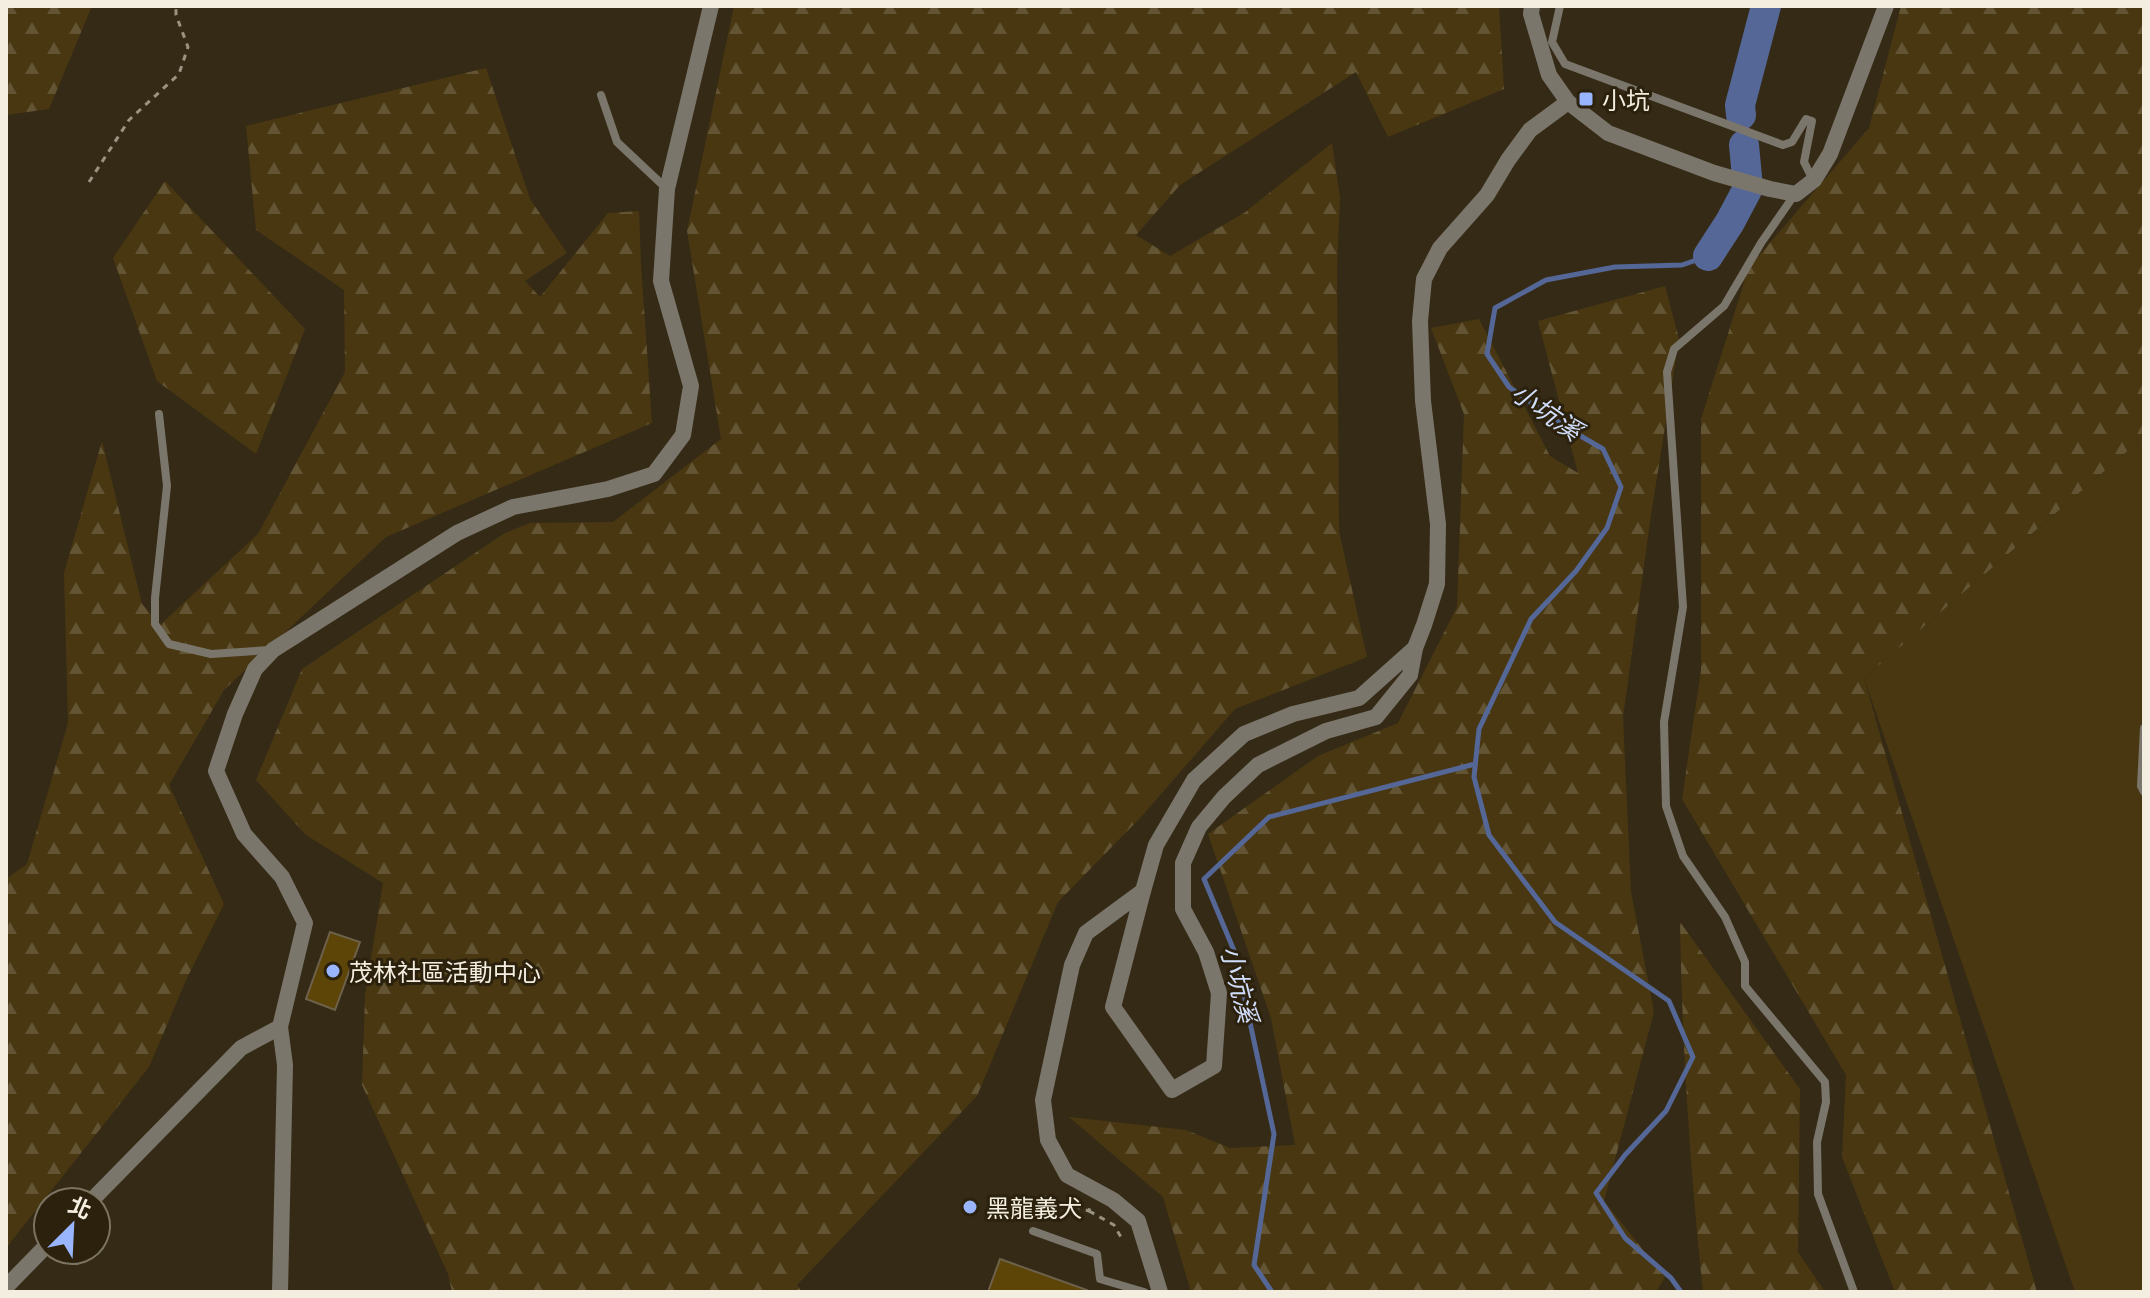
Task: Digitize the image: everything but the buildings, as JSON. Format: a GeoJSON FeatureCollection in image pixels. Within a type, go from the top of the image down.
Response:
{"type":"FeatureCollection","features":[{"type":"Feature","properties":{"kind":"street"},"geometry":{"type":"LineString","coordinates":[[280,1292],[285,1065],[280,1027],[305,923],[282,877],[244,834],[216,771],[235,714],[255,669],[273,650],[457,533],[513,507],[608,489],[654,474],[683,435],[691,386],[661,281],[667,189],[711,6]]}},
{"type":"Feature","properties":{"kind":"street"},"geometry":{"type":"LineString","coordinates":[[1532,6],[1531,14],[1546,44],[1549,75],[1568,102],[1608,133],[1714,173],[1796,194],[1814,180],[1830,154],[1886,6]]}},
{"type":"Feature","properties":{"kind":"street"},"geometry":{"type":"LineString","coordinates":[[1415,648],[1359,698],[1293,714],[1244,734],[1194,780],[1156,845],[1113,1007],[1172,1090],[1214,1066],[1219,993],[1206,952],[1183,909],[1183,863],[1199,827],[1224,797],[1258,765],[1326,731],[1376,717],[1410,675],[1415,648],[1437,584],[1438,524],[1423,401],[1420,321],[1424,279],[1440,248],[1487,195],[1530,130],[1568,102]]}},
{"type":"Feature","properties":{"kind":"street"},"geometry":{"type":"LineString","coordinates":[[1143,891],[1086,933],[1072,965],[1043,1100],[1048,1140],[1067,1175],[1113,1200],[1138,1221],[1160,1292]]}},
{"type":"Feature","properties":{"kind":"street"},"geometry":{"type":"LineString","coordinates":[[106,1186],[241,1048],[280,1027]]}},
{"type":"Feature","properties":{"kind":"street"},"geometry":{"type":"LineString","coordinates":[[6,1287],[32,1260]]}},
{"type":"Feature","properties":{"kind":"lane"},"geometry":{"type":"LineString","coordinates":[[1560,6],[1546,44],[1565,64],[1783,145],[1792,142],[1806,119],[1812,121],[1804,162],[1814,180]]}},
{"type":"Feature","properties":{"kind":"lane"},"geometry":{"type":"LineString","coordinates":[[601,95],[617,142],[667,189]]}},
{"type":"Feature","properties":{"kind":"lane"},"geometry":{"type":"LineString","coordinates":[[1796,194],[1761,243],[1724,306],[1674,349],[1667,372],[1683,607],[1664,722],[1666,806],[1683,856],[1725,917],[1745,962],[1745,986],[1825,1082],[1826,1102],[1817,1142],[1818,1194],[1854,1292]]}},
{"type":"Feature","properties":{"kind":"lane"},"geometry":{"type":"LineString","coordinates":[[159,414],[167,486],[155,624],[169,644],[211,654],[273,650]]}},
{"type":"Feature","properties":{"kind":"lane"},"geometry":{"type":"LineString","coordinates":[[2144,728],[2141,786],[2144,792]]}},
{"type":"Feature","properties":{"kind":"lane"},"geometry":{"type":"LineString","coordinates":[[1029,1228],[1097,1254],[1100,1279],[1144,1292]]}},
{"type":"Feature","properties":{"kind":"path"},"geometry":{"type":"LineString","coordinates":[[89,182],[129,120],[179,74],[188,47],[176,15],[176,6]]}},
{"type":"Feature","properties":{"kind":"path"},"geometry":{"type":"LineString","coordinates":[[1089,1211],[1093,1191]]}},
{"type":"Feature","properties":{"kind":"path"},"geometry":{"type":"LineString","coordinates":[[1029,1228],[1035,1201],[1046,1197],[1089,1211],[1114,1225],[1122,1239]]}},
{"type":"Feature","properties":{"kind":"green space"},"geometry":{"type":"Polygon","coordinates":[[[6,6],[92,6],[49,109],[6,115],[6,6]]]}},
{"type":"Feature","properties":{"kind":"green space"},"geometry":{"type":"Polygon","coordinates":[[[734,6],[1499,6],[1504,89],[1388,137],[1356,72],[1180,185],[1136,235],[1170,256],[1244,213],[1332,143],[1340,198],[1337,269],[1339,531],[1367,657],[1235,709],[1141,817],[1058,902],[977,1096],[797,1285],[802,1292],[452,1292],[448,1274],[362,1085],[365,996],[383,883],[306,835],[256,780],[302,669],[505,533],[530,523],[613,522],[721,439],[687,231],[734,6]]]}},
{"type":"Feature","properties":{"kind":"green space"},"geometry":{"type":"Polygon","coordinates":[[[1901,6],[2144,6],[2144,437],[1864,678],[2037,1292],[1895,1292],[1842,1157],[1846,1075],[1682,799],[1701,670],[1701,419],[1749,267],[1869,128],[1901,6]]]}},
{"type":"Feature","properties":{"kind":"green space"},"geometry":{"type":"Polygon","coordinates":[[[486,68],[530,199],[567,253],[525,281],[540,297],[608,213],[639,211],[652,423],[386,537],[224,690],[169,785],[224,904],[187,978],[149,1067],[55,1186],[32,1186],[32,1215],[6,1248],[6,879],[27,864],[68,723],[64,573],[102,441],[142,604],[160,625],[258,534],[345,372],[344,290],[256,230],[246,126],[486,68]]]}},
{"type":"Feature","properties":{"kind":"green space"},"geometry":{"type":"Polygon","coordinates":[[[165,181],[305,329],[256,454],[157,381],[113,258],[165,181]]]}},
{"type":"Feature","properties":{"kind":"green space"},"geometry":{"type":"Polygon","coordinates":[[[1665,286],[1679,339],[1623,717],[1631,892],[1654,1012],[1604,1201],[1665,1277],[1656,1292],[1191,1292],[1163,1197],[1069,1117],[1186,1130],[1230,1148],[1295,1145],[1271,1018],[1208,834],[1318,756],[1398,723],[1457,607],[1464,414],[1431,328],[1479,319],[1550,456],[1578,473],[1538,321],[1665,286]]]}},
{"type":"Feature","properties":{"kind":"green space"},"geometry":{"type":"Polygon","coordinates":[[[2144,437],[2144,1292],[2075,1292],[1864,678],[2144,437]]]}},
{"type":"Feature","properties":{"kind":"green space"},"geometry":{"type":"Polygon","coordinates":[[[1680,922],[1800,1089],[1798,1252],[1825,1292],[1703,1292],[1687,1107],[1680,922]]]}},
{"type":"Feature","properties":{"kind":"waterway","name":"小坑溪"},"geometry":{"type":"LineString","coordinates":[[1741,115],[1740,105],[1766,6]]}},
{"type":"Feature","properties":{"kind":"waterway","name":"小坑溪"},"geometry":{"type":"LineString","coordinates":[[1708,256],[1748,188],[1744,145]]}},
{"type":"Feature","properties":{"kind":"waterway","name":"小坑溪"},"geometry":{"type":"LineString","coordinates":[[1681,1292],[1671,1278],[1625,1238],[1596,1193],[1625,1155],[1666,1111],[1693,1057],[1669,1001],[1555,922],[1489,835],[1474,777],[1479,729],[1531,619],[1576,571],[1607,528],[1621,487],[1603,449],[1509,387],[1487,354],[1495,308],[1546,280],[1615,267],[1682,265],[1708,256]]}},
{"type":"Feature","properties":{"kind":"waterway","name":"小坑溪"},"geometry":{"type":"LineString","coordinates":[[1272,1292],[1254,1265],[1274,1134],[1235,953],[1204,879],[1269,817],[1475,764]]}},
{"type":"Feature","properties":{"kind":"place","name":"小坑"},"geometry":{"type":"Point","coordinates":[1586,99]}},
{"type":"Feature","properties":{"kind":"place","name":"茂林社區活動中心"},"geometry":{"type":"Point","coordinates":[333,971]}},
{"type":"Feature","properties":{"kind":"place","name":"黑龍義犬"},"geometry":{"type":"Point","coordinates":[970,1207]}}]}
